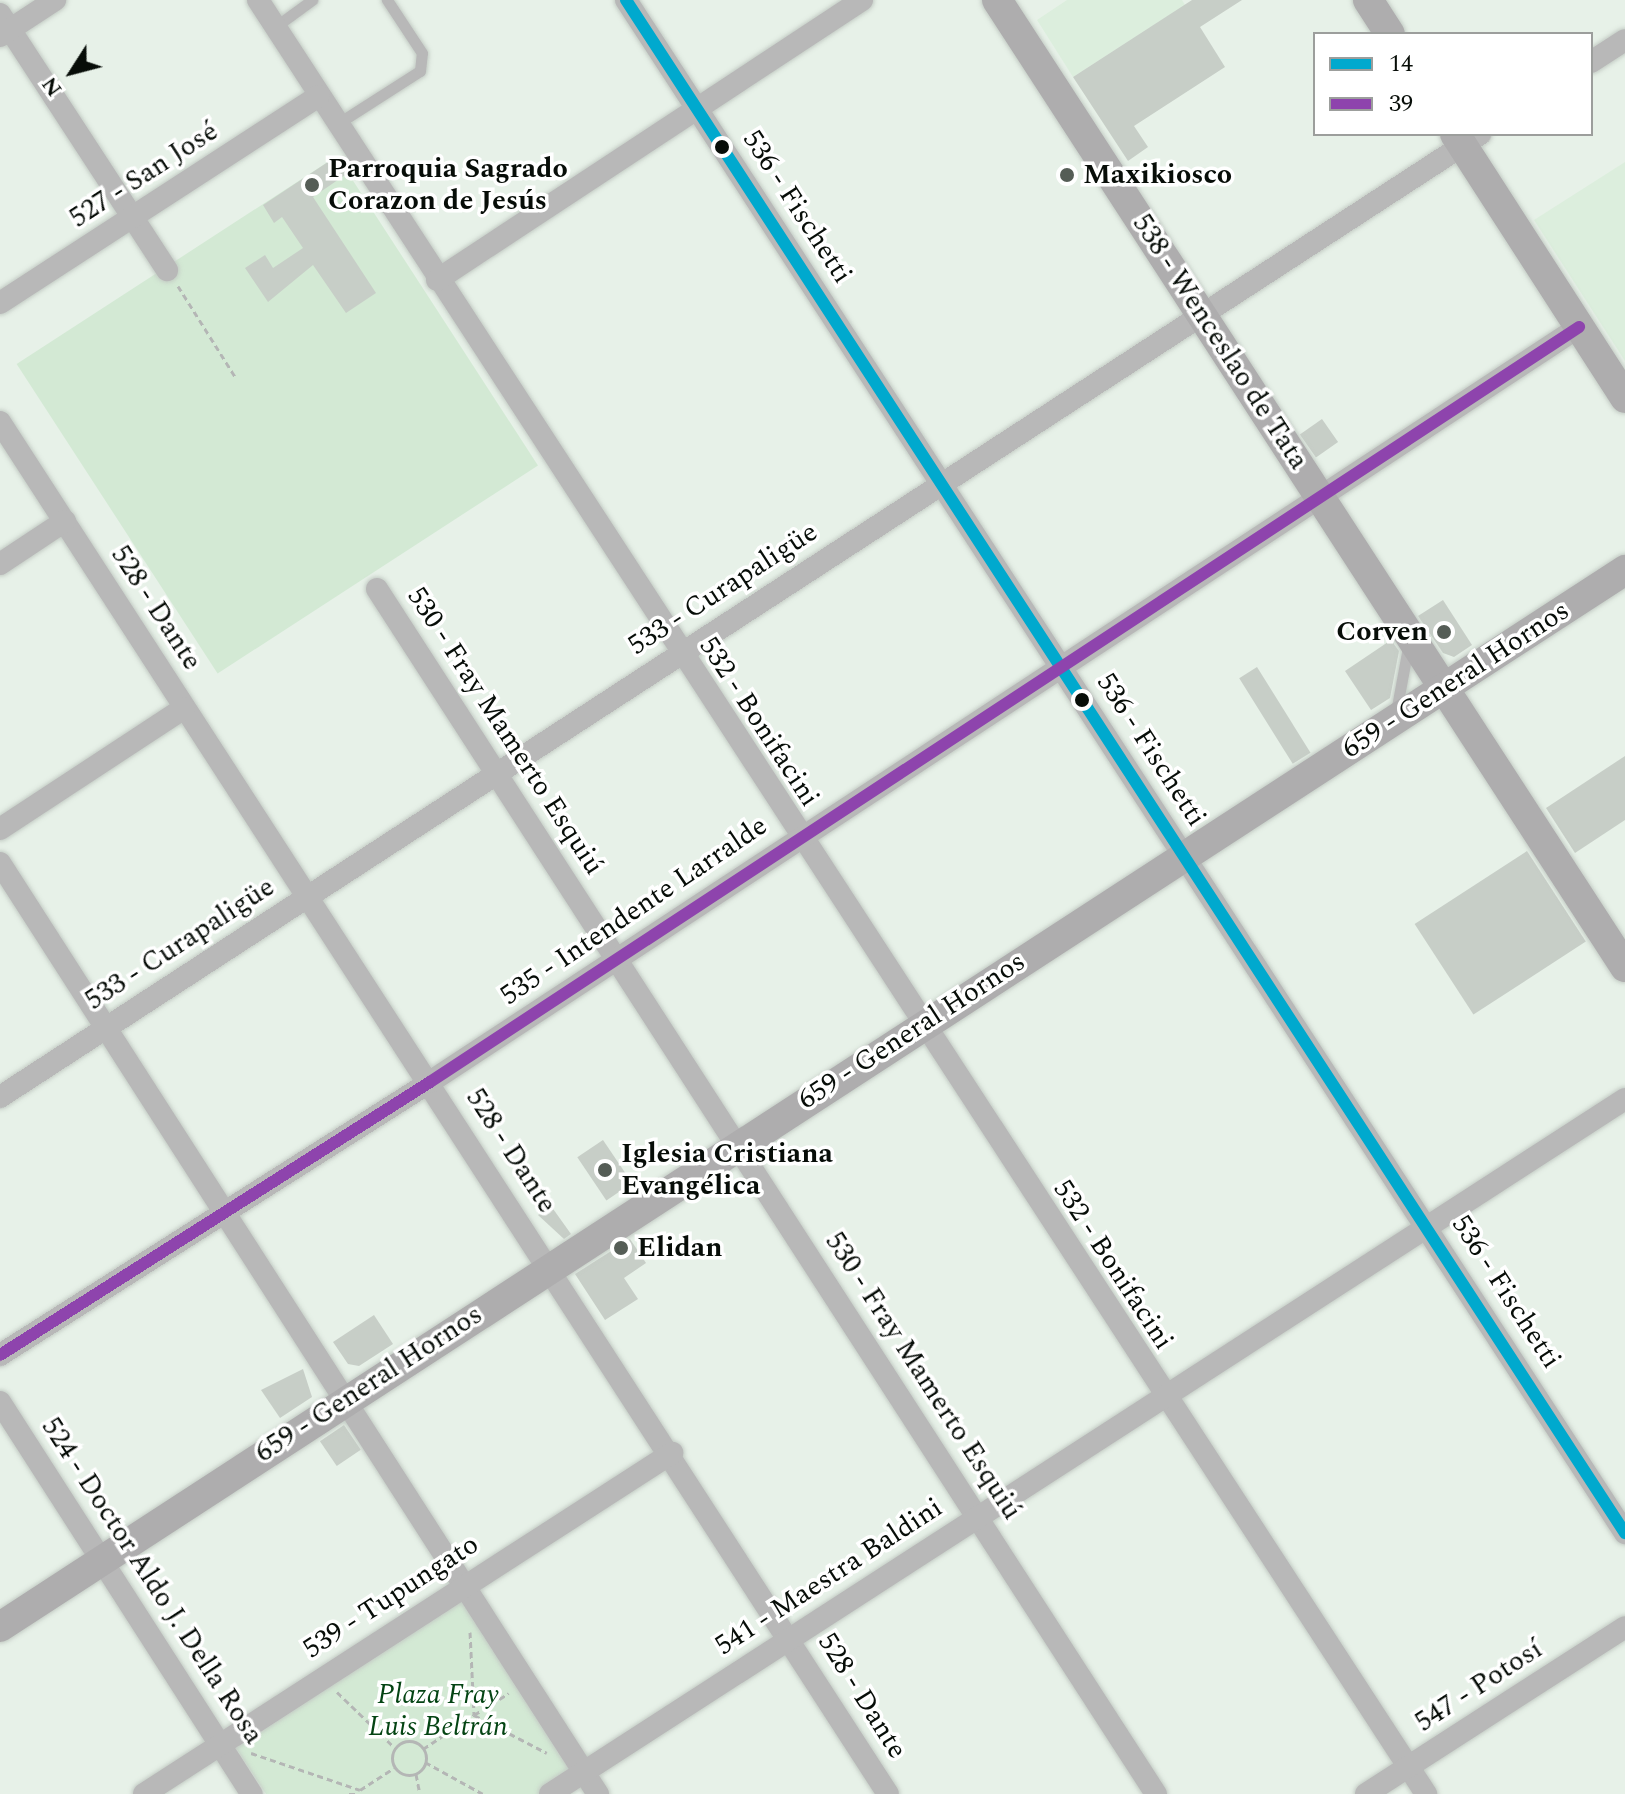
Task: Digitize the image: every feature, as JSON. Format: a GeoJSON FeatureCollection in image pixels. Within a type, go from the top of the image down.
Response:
{"type":"FeatureCollection","features":[{"type":"Feature","properties":{"kind":"street"},"geometry":{"type":"LineString","coordinates":[[55,0],[3,26],[167,270]]}},
{"type":"Feature","properties":{"kind":"street","name":"532 - Bonifacini"},"geometry":{"type":"LineString","coordinates":[[258,0],[1161,1396],[1426,1794]]}},
{"type":"Feature","properties":{"kind":"street","name":"536 - Fischetti"},"geometry":{"type":"LineString","coordinates":[[626,0],[1625,1533]]}},
{"type":"Feature","properties":{"kind":"street"},"geometry":{"type":"LineString","coordinates":[[437,280],[862,0]]}},
{"type":"Feature","properties":{"kind":"street","name":"538 - Wenceslao de Tata"},"geometry":{"type":"LineString","coordinates":[[997,0],[1625,967]]}},
{"type":"Feature","properties":{"kind":"street"},"geometry":{"type":"LineString","coordinates":[[1368,0],[1389,32]]}},
{"type":"Feature","properties":{"kind":"street"},"geometry":{"type":"LineString","coordinates":[[1593,61],[1625,40]]}},
{"type":"Feature","properties":{"kind":"street","name":"527 - San José"},"geometry":{"type":"LineString","coordinates":[[0,303],[319,96]]}},
{"type":"Feature","properties":{"kind":"street"},"geometry":{"type":"LineString","coordinates":[[1466,138],[1625,398]]}},
{"type":"Feature","properties":{"kind":"street","name":"533 - Curapaligüe"},"geometry":{"type":"LineString","coordinates":[[0,1097],[495,772],[1202,315],[1466,138]]}},
{"type":"Feature","properties":{"kind":"street","name":"535 - Intendente Larralde"},"geometry":{"type":"LineString","coordinates":[[0,1355],[430,1082],[1060,664],[1579,327]]}},
{"type":"Feature","properties":{"kind":"street","name":"528 - Dante"},"geometry":{"type":"LineString","coordinates":[[0,422],[672,1453],[888,1794]]}},
{"type":"Feature","properties":{"kind":"street"},"geometry":{"type":"LineString","coordinates":[[0,564],[65,521]]}},
{"type":"Feature","properties":{"kind":"street","name":"659 - General Hornos"},"geometry":{"type":"LineString","coordinates":[[0,1627],[737,1143],[1184,858],[1625,570]]}},
{"type":"Feature","properties":{"kind":"street","name":"530 - Fray Mamerto Esquiú"},"geometry":{"type":"LineString","coordinates":[[377,589],[1156,1794]]}},
{"type":"Feature","properties":{"kind":"street"},"geometry":{"type":"LineString","coordinates":[[0,829],[184,708]]}},
{"type":"Feature","properties":{"kind":"street"},"geometry":{"type":"LineString","coordinates":[[0,863],[348,1398],[598,1794]]}},
{"type":"Feature","properties":{"kind":"street","name":"541 - Maestra Baldini"},"geometry":{"type":"LineString","coordinates":[[550,1794],[1161,1396],[1625,1099]]}},
{"type":"Feature","properties":{"kind":"street","name":"524 - Doctor Aldo J. Della Rosa"},"geometry":{"type":"LineString","coordinates":[[0,1402],[252,1794]]}},
{"type":"Feature","properties":{"kind":"street","name":"539 - Tupungato"},"geometry":{"type":"LineString","coordinates":[[144,1794],[672,1453]]}},
{"type":"Feature","properties":{"kind":"street","name":"547 - Potosí"},"geometry":{"type":"LineString","coordinates":[[1366,1794],[1625,1627]]}},
{"type":"Feature","properties":{"kind":"lane"},"geometry":{"type":"LineString","coordinates":[[275,27],[312,0]]}},
{"type":"Feature","properties":{"kind":"lane"},"geometry":{"type":"LineString","coordinates":[[337,124],[420,71],[422,53],[387,0]]}},
{"type":"Feature","properties":{"kind":"lane"},"geometry":{"type":"LineString","coordinates":[[1395,720],[1410,636]]}},
{"type":"Feature","properties":{"kind":"path"},"geometry":{"type":"LineString","coordinates":[[167,270],[236,378]]}},
{"type":"Feature","properties":{"kind":"path"},"geometry":{"type":"LineString","coordinates":[[470,1628],[474,1715]]}},
{"type":"Feature","properties":{"kind":"path"},"geometry":{"type":"LineString","coordinates":[[321,1677],[395,1748],[394,1768]]}},
{"type":"Feature","properties":{"kind":"path"},"geometry":{"type":"LineString","coordinates":[[423,1749],[527,1682]]}},
{"type":"Feature","properties":{"kind":"path"},"geometry":{"type":"LineString","coordinates":[[474,1715],[583,1772]]}},
{"type":"Feature","properties":{"kind":"path"},"geometry":{"type":"LineString","coordinates":[[395,1748],[410,1741],[423,1749],[425,1762],[416,1774],[420,1794]]}},
{"type":"Feature","properties":{"kind":"path"},"geometry":{"type":"LineString","coordinates":[[221,1743],[360,1792]]}},
{"type":"Feature","properties":{"kind":"path"},"geometry":{"type":"LineString","coordinates":[[425,1762],[483,1794]]}},
{"type":"Feature","properties":{"kind":"path"},"geometry":{"type":"LineString","coordinates":[[349,1794],[360,1792],[394,1768]]}},
{"type":"Feature","properties":{"kind":"path"},"geometry":{"type":"LineString","coordinates":[[394,1768],[416,1774]]}},
{"type":"Feature","properties":{"kind":"path"},"geometry":{"type":"LineString","coordinates":[[475,1790],[478,1785]]}},
{"type":"Feature","properties":{"kind":"shaded area"},"geometry":{"type":"Polygon","coordinates":[[[1067,0],[1182,0],[1185,5],[1073,77],[1037,20],[1067,0]]]}},
{"type":"Feature","properties":{"kind":"shaded area"},"geometry":{"type":"Polygon","coordinates":[[[1625,162],[1625,361],[1534,220],[1625,162]]]}},
{"type":"Feature","properties":{"kind":"green space"},"geometry":{"type":"Polygon","coordinates":[[[337,156],[538,465],[218,674],[17,364],[337,156]]]}},
{"type":"Feature","properties":{"kind":"green space","name":"Plaza Fray Luis Beltrán"},"geometry":{"type":"Polygon","coordinates":[[[462,1600],[574,1771],[539,1794],[266,1794],[236,1748],[462,1600]]]}},
{"type":"Feature","properties":{"kind":"building"},"geometry":{"type":"Polygon","coordinates":[[[1192,0],[1242,0],[1200,27],[1225,67],[1134,126],[1148,147],[1128,161],[1073,77],[1192,0]]]}},
{"type":"Feature","properties":{"kind":"building"},"geometry":{"type":"Polygon","coordinates":[[[337,156],[348,173],[313,197],[376,293],[346,313],[313,265],[268,302],[245,268],[265,255],[273,268],[303,248],[282,217],[274,223],[263,205],[337,156]]]}},
{"type":"Feature","properties":{"kind":"building"},"geometry":{"type":"Polygon","coordinates":[[[1322,419],[1338,442],[1316,457],[1300,434],[1322,419]]]}},
{"type":"Feature","properties":{"kind":"building","name":"Corven"},"geometry":{"type":"Polygon","coordinates":[[[1443,600],[1472,645],[1454,657],[1443,653],[1418,616],[1443,600]]]}},
{"type":"Feature","properties":{"kind":"building"},"geometry":{"type":"Polygon","coordinates":[[[1391,640],[1399,651],[1390,698],[1371,710],[1345,671],[1391,640]]]}},
{"type":"Feature","properties":{"kind":"building"},"geometry":{"type":"Polygon","coordinates":[[[1257,667],[1311,753],[1293,764],[1239,678],[1257,667]]]}},
{"type":"Feature","properties":{"kind":"building"},"geometry":{"type":"Polygon","coordinates":[[[1625,756],[1625,820],[1575,853],[1546,808],[1625,756]]]}},
{"type":"Feature","properties":{"kind":"building"},"geometry":{"type":"Polygon","coordinates":[[[1527,851],[1586,942],[1473,1015],[1415,924],[1527,851]]]}},
{"type":"Feature","properties":{"kind":"building","name":"Iglesia Cristiana Evangélica"},"geometry":{"type":"Polygon","coordinates":[[[603,1140],[632,1183],[606,1200],[577,1157],[603,1140]]]}},
{"type":"Feature","properties":{"kind":"building"},"geometry":{"type":"Polygon","coordinates":[[[551,1206],[571,1234],[564,1239],[538,1215],[551,1206]]]}},
{"type":"Feature","properties":{"kind":"building"},"geometry":{"type":"Polygon","coordinates":[[[630,1239],[646,1263],[624,1278],[638,1299],[605,1320],[575,1274],[630,1239]]]}},
{"type":"Feature","properties":{"kind":"building"},"geometry":{"type":"Polygon","coordinates":[[[374,1315],[393,1344],[359,1366],[348,1364],[333,1342],[374,1315]]]}},
{"type":"Feature","properties":{"kind":"building"},"geometry":{"type":"Polygon","coordinates":[[[303,1369],[312,1397],[280,1418],[261,1390],[303,1369]]]}},
{"type":"Feature","properties":{"kind":"building"},"geometry":{"type":"Polygon","coordinates":[[[344,1425],[361,1450],[337,1466],[320,1441],[344,1425]]]}},
{"type":"Feature","properties":{"kind":"transit line","name":"14"},"geometry":{"type":"LineString","coordinates":[[626,0],[1625,1533]]}},
{"type":"Feature","properties":{"kind":"transit line","name":"39"},"geometry":{"type":"LineString","coordinates":[[0,1355],[430,1082],[1579,327]]}},
{"type":"Feature","properties":{"kind":"place","name":"Maxikiosco"},"geometry":{"type":"Point","coordinates":[1067,175]}},
{"type":"Feature","properties":{"kind":"place","name":"Parroquia Sagrado Corazon de Jesús"},"geometry":{"type":"Point","coordinates":[312,185]}},
{"type":"Feature","properties":{"kind":"place","name":"Corven"},"geometry":{"type":"Point","coordinates":[1444,632]}},
{"type":"Feature","properties":{"kind":"place","name":"Iglesia Cristiana Evangélica"},"geometry":{"type":"Point","coordinates":[605,1170]}},
{"type":"Feature","properties":{"kind":"place","name":"Elidan"},"geometry":{"type":"Point","coordinates":[621,1248]}}]}
